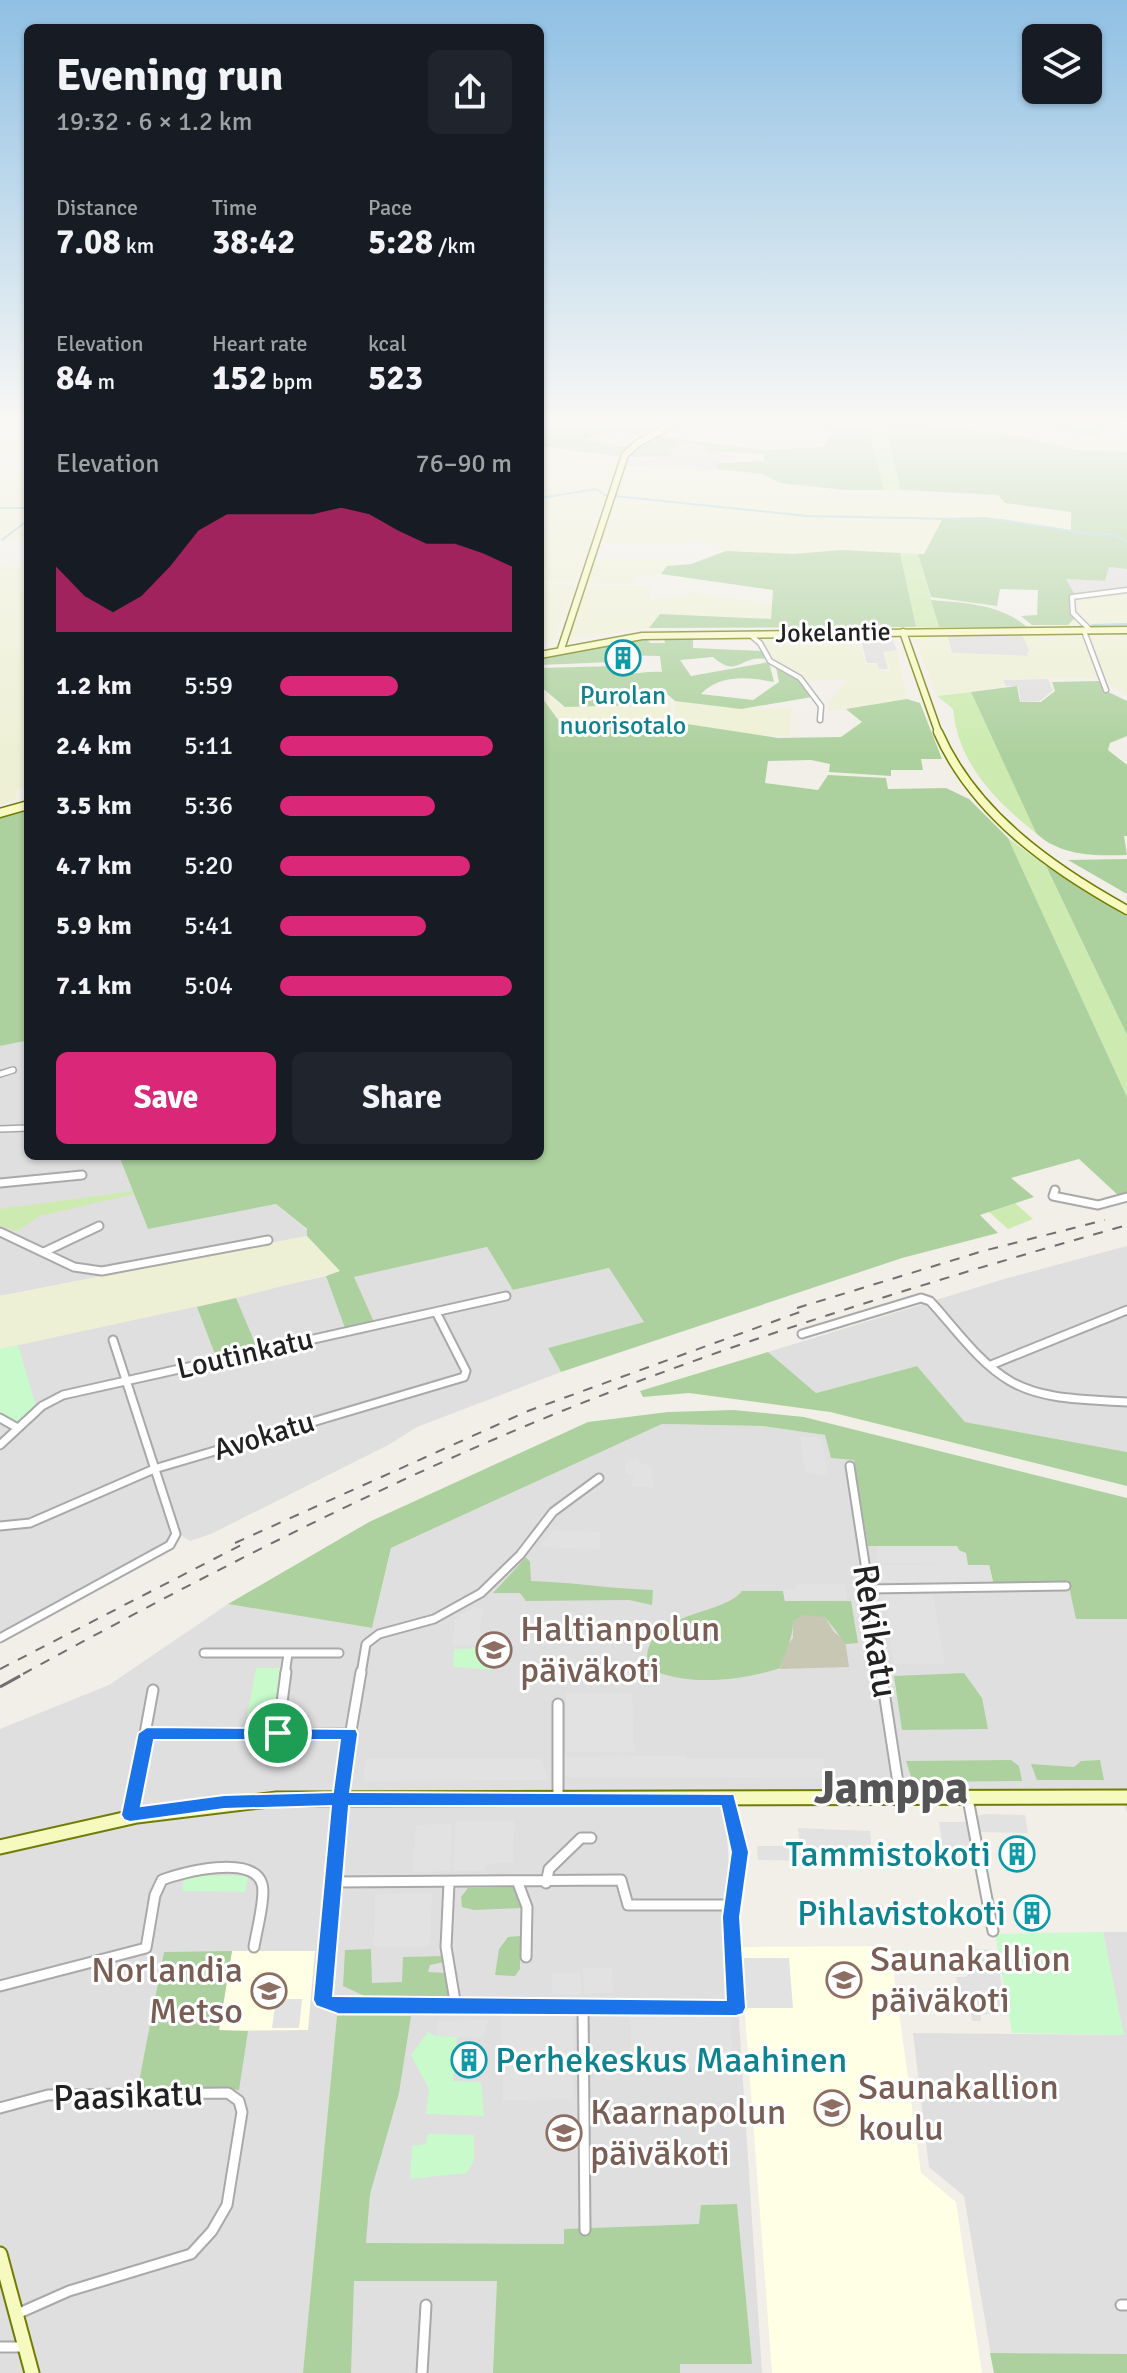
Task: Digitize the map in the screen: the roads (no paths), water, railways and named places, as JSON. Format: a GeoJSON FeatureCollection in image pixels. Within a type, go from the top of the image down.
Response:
{"type":"FeatureCollection","features":[{"type":"Feature","properties":{"kind":"street"},"geometry":{"type":"LineString","coordinates":[[561,649],[563,634],[597,533]]}},
{"type":"Feature","properties":{"kind":"street"},"geometry":{"type":"LineString","coordinates":[[1106,690],[1087,631],[1073,613],[1072,597],[1127,590]]}},
{"type":"Feature","properties":{"kind":"street","name":"Jokelantie"},"geometry":{"type":"LineString","coordinates":[[544,654],[642,636],[1127,630]]}},
{"type":"Feature","properties":{"kind":"street"},"geometry":{"type":"LineString","coordinates":[[903,632],[928,706],[952,759],[978,794],[1026,842],[1071,877],[1127,910]]}},
{"type":"Feature","properties":{"kind":"street"},"geometry":{"type":"LineString","coordinates":[[749,634],[760,643],[770,661],[800,678],[821,706],[820,720]]}},
{"type":"Feature","properties":{"kind":"street"},"geometry":{"type":"LineString","coordinates":[[0,813],[24,806]]}},
{"type":"Feature","properties":{"kind":"street"},"geometry":{"type":"LineString","coordinates":[[0,1074],[13,1070]]}},
{"type":"Feature","properties":{"kind":"street"},"geometry":{"type":"LineString","coordinates":[[0,1129],[24,1128]]}},
{"type":"Feature","properties":{"kind":"street"},"geometry":{"type":"LineString","coordinates":[[0,1183],[82,1175]]}},
{"type":"Feature","properties":{"kind":"street"},"geometry":{"type":"LineString","coordinates":[[1055,1190],[1053,1196],[1098,1205],[1127,1197]]}},
{"type":"Feature","properties":{"kind":"street"},"geometry":{"type":"LineString","coordinates":[[44,1252],[99,1226]]}},
{"type":"Feature","properties":{"kind":"street"},"geometry":{"type":"LineString","coordinates":[[0,1232],[74,1267],[102,1271],[268,1240]]}},
{"type":"Feature","properties":{"kind":"street","name":"Loutinkatu"},"geometry":{"type":"LineString","coordinates":[[0,1445],[42,1406],[63,1395],[506,1296]]}},
{"type":"Feature","properties":{"kind":"street"},"geometry":{"type":"LineString","coordinates":[[802,1334],[921,1298],[930,1301],[1011,1382],[1045,1392],[1127,1402]]}},
{"type":"Feature","properties":{"kind":"street"},"geometry":{"type":"LineString","coordinates":[[991,1365],[1127,1310]]}},
{"type":"Feature","properties":{"kind":"street","name":"Avokatu"},"geometry":{"type":"LineString","coordinates":[[0,1526],[30,1523],[154,1469],[464,1377],[466,1371],[460,1355],[436,1312]]}},
{"type":"Feature","properties":{"kind":"street"},"geometry":{"type":"LineString","coordinates":[[0,1638],[170,1545],[175,1539],[176,1534],[113,1340]]}},
{"type":"Feature","properties":{"kind":"street"},"geometry":{"type":"LineString","coordinates":[[0,1418],[16,1427]]}},
{"type":"Feature","properties":{"kind":"street","name":"Rekikatu"},"geometry":{"type":"LineString","coordinates":[[850,1466],[900,1796]]}},
{"type":"Feature","properties":{"kind":"street"},"geometry":{"type":"LineString","coordinates":[[599,1478],[553,1512],[520,1555],[481,1593],[434,1619],[379,1634],[366,1644],[341,1799],[323,2000],[332,2006],[736,2008],[731,1905],[740,1852],[728,1799]]}},
{"type":"Feature","properties":{"kind":"street"},"geometry":{"type":"LineString","coordinates":[[869,1589],[1066,1586]]}},
{"type":"Feature","properties":{"kind":"street"},"geometry":{"type":"LineString","coordinates":[[204,1653],[339,1653]]}},
{"type":"Feature","properties":{"kind":"street"},"geometry":{"type":"LineString","coordinates":[[278,1733],[288,1654]]}},
{"type":"Feature","properties":{"kind":"street"},"geometry":{"type":"LineString","coordinates":[[130,1815],[153,1690]]}},
{"type":"Feature","properties":{"kind":"street"},"geometry":{"type":"LineString","coordinates":[[558,1704],[558,1799]]}},
{"type":"Feature","properties":{"kind":"street"},"geometry":{"type":"LineString","coordinates":[[147,1733],[350,1734]]}},
{"type":"Feature","properties":{"kind":"street"},"geometry":{"type":"LineString","coordinates":[[0,1847],[130,1815],[224,1802],[1127,1797]]}},
{"type":"Feature","properties":{"kind":"street"},"geometry":{"type":"LineString","coordinates":[[968,1799],[993,1931]]}},
{"type":"Feature","properties":{"kind":"street"},"geometry":{"type":"LineString","coordinates":[[546,1883],[549,1869],[581,1838],[591,1838]]}},
{"type":"Feature","properties":{"kind":"street"},"geometry":{"type":"LineString","coordinates":[[0,1986],[146,1948],[155,1895],[162,1880],[189,1871],[239,1868],[255,1874],[263,1886],[254,1947]]}},
{"type":"Feature","properties":{"kind":"street"},"geometry":{"type":"LineString","coordinates":[[333,1882],[546,1883],[621,1880],[628,1905],[731,1905]]}},
{"type":"Feature","properties":{"kind":"street"},"geometry":{"type":"LineString","coordinates":[[449,1883],[446,1947],[456,2007]]}},
{"type":"Feature","properties":{"kind":"street"},"geometry":{"type":"LineString","coordinates":[[518,1883],[527,1907],[526,1957]]}},
{"type":"Feature","properties":{"kind":"street"},"geometry":{"type":"LineString","coordinates":[[583,2007],[585,2230]]}},
{"type":"Feature","properties":{"kind":"street","name":"Paasikatu"},"geometry":{"type":"LineString","coordinates":[[0,2108],[48,2095],[228,2093],[239,2101],[242,2112],[227,2205],[212,2231],[191,2254],[69,2291],[17,2314]]}},
{"type":"Feature","properties":{"kind":"street"},"geometry":{"type":"LineString","coordinates":[[0,2254],[32,2373]]}},
{"type":"Feature","properties":{"kind":"street"},"geometry":{"type":"LineString","coordinates":[[422,2373],[426,2305]]}},
{"type":"Feature","properties":{"kind":"street"},"geometry":{"type":"LineString","coordinates":[[0,2347],[25,2347]]}},
{"type":"Feature","properties":{"kind":"waterway"},"geometry":{"type":"LineString","coordinates":[[2,540],[11,533]]}},
{"type":"Feature","properties":{"kind":"waterway"},"geometry":{"type":"LineString","coordinates":[[1081,533],[1111,534],[1127,541]]}},
{"type":"Feature","properties":{"kind":"waterway"},"geometry":{"type":"LineString","coordinates":[[1092,625],[1127,624]]}},
{"type":"Feature","properties":{"kind":"waterway"},"geometry":{"type":"LineString","coordinates":[[1101,633],[1122,633]]}},
{"type":"Feature","properties":{"kind":"railway"},"geometry":{"type":"LineString","coordinates":[[797,1308],[983,1251],[1105,1220]]}},
{"type":"Feature","properties":{"kind":"railway"},"geometry":{"type":"LineString","coordinates":[[23,1674],[296,1531],[435,1465],[577,1405],[712,1354],[849,1308],[1127,1225]]}},
{"type":"Feature","properties":{"kind":"railway"},"geometry":{"type":"LineString","coordinates":[[235,1543],[528,1411],[808,1309]]}},
{"type":"Feature","properties":{"kind":"railway"},"geometry":{"type":"LineString","coordinates":[[0,1669],[245,1543]]}},
{"type":"Feature","properties":{"kind":"railway"},"geometry":{"type":"LineString","coordinates":[[0,1687],[27,1672]]}},
{"type":"Feature","properties":{"kind":"place","name":"Purolan nuorisotalo"},"geometry":{"type":"Point","coordinates":[623,658]}},
{"type":"Feature","properties":{"kind":"place","name":"Haltianpolun päiväkoti"},"geometry":{"type":"Point","coordinates":[494,1650]}},
{"type":"Feature","properties":{"kind":"place","name":"Tammistokoti"},"geometry":{"type":"Point","coordinates":[1017,1854]}},
{"type":"Feature","properties":{"kind":"place","name":"Pihlavistokoti"},"geometry":{"type":"Point","coordinates":[1032,1913]}},
{"type":"Feature","properties":{"kind":"place","name":"Saunakallion päiväkoti"},"geometry":{"type":"Point","coordinates":[844,1980]}},
{"type":"Feature","properties":{"kind":"place","name":"Norlandia Metso"},"geometry":{"type":"Point","coordinates":[269,1991]}},
{"type":"Feature","properties":{"kind":"place","name":"Perhekeskus Maahinen"},"geometry":{"type":"Point","coordinates":[469,2060]}},
{"type":"Feature","properties":{"kind":"place","name":"Saunakallion koulu"},"geometry":{"type":"Point","coordinates":[832,2108]}},
{"type":"Feature","properties":{"kind":"place","name":"Kaarnapolun päiväkoti"},"geometry":{"type":"Point","coordinates":[564,2133]}},
{"type":"Feature","properties":{"kind":"district","name":"Jamppa"},"geometry":{"type":"Point","coordinates":[891,1788]}}]}
